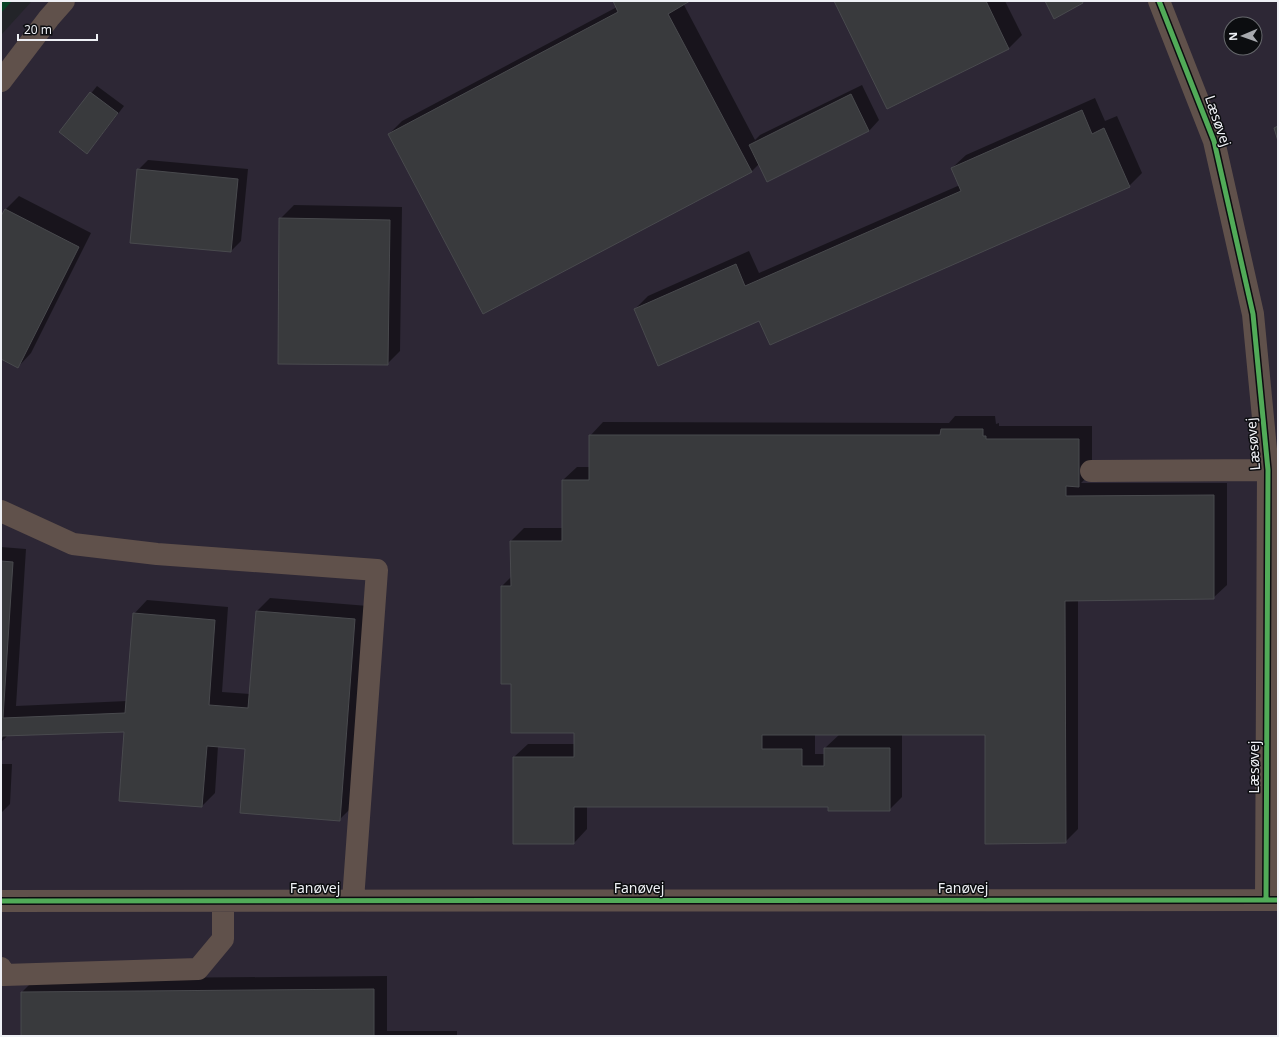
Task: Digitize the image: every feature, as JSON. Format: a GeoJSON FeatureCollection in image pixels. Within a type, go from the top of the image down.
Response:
{"type":"FeatureCollection","features":[{"type":"Feature","properties":{"kind":"street"},"geometry":{"type":"LineString","coordinates":[[1,81],[49,18],[64,1]]}},
{"type":"Feature","properties":{"kind":"street","name":"Læsøvej"},"geometry":{"type":"LineString","coordinates":[[1160,1],[1215,148],[1253,314],[1268,470],[1272,900]]}},
{"type":"Feature","properties":{"kind":"street"},"geometry":{"type":"LineString","coordinates":[[1091,471],[1268,470]]}},
{"type":"Feature","properties":{"kind":"street"},"geometry":{"type":"LineString","coordinates":[[1,511],[73,544],[157,554],[377,570],[353,900]]}},
{"type":"Feature","properties":{"kind":"street","name":"Fanøvej"},"geometry":{"type":"LineString","coordinates":[[1,901],[1272,900]]}},
{"type":"Feature","properties":{"kind":"street"},"geometry":{"type":"LineString","coordinates":[[1,968],[4,975],[198,969],[223,939],[223,901]]}},
{"type":"Feature","properties":{"kind":"shaded area"},"geometry":{"type":"Polygon","coordinates":[[[32,1],[1278,1],[1278,1036],[1,1036],[1,35],[32,1]]]}},
{"type":"Feature","properties":{"kind":"green space"},"geometry":{"type":"Polygon","coordinates":[[[1,1],[12,1],[1,13],[1,1]]]}},
{"type":"Feature","properties":{"kind":"building"},"geometry":{"type":"Polygon","coordinates":[[[613,1],[690,1],[668,14],[752,172],[483,314],[388,134],[618,12],[613,1]]]}},
{"type":"Feature","properties":{"kind":"building"},"geometry":{"type":"Polygon","coordinates":[[[834,1],[986,1],[1009,49],[887,109],[834,1]]]}},
{"type":"Feature","properties":{"kind":"building"},"geometry":{"type":"Polygon","coordinates":[[[1045,1],[1082,1],[1083,3],[1054,19],[1045,1]]]}},
{"type":"Feature","properties":{"kind":"building"},"geometry":{"type":"Polygon","coordinates":[[[90,92],[118,113],[87,154],[59,132],[90,92]]]}},
{"type":"Feature","properties":{"kind":"building"},"geometry":{"type":"Polygon","coordinates":[[[851,94],[869,131],[767,182],[749,145],[851,94]]]}},
{"type":"Feature","properties":{"kind":"building"},"geometry":{"type":"Polygon","coordinates":[[[1082,110],[1092,134],[1104,128],[1130,187],[770,345],[759,321],[658,366],[634,309],[736,264],[745,286],[961,191],[951,168],[1082,110]]]}},
{"type":"Feature","properties":{"kind":"building"},"geometry":{"type":"Polygon","coordinates":[[[1278,126],[1278,141],[1274,128],[1278,126]]]}},
{"type":"Feature","properties":{"kind":"building"},"geometry":{"type":"Polygon","coordinates":[[[137,169],[238,179],[231,252],[130,243],[137,169]]]}},
{"type":"Feature","properties":{"kind":"building"},"geometry":{"type":"Polygon","coordinates":[[[5,209],[79,247],[18,368],[1,359],[1,216],[5,209]]]}},
{"type":"Feature","properties":{"kind":"building"},"geometry":{"type":"Polygon","coordinates":[[[279,218],[390,220],[388,365],[278,364],[279,218]]]}},
{"type":"Feature","properties":{"kind":"building"},"geometry":{"type":"Polygon","coordinates":[[[941,429],[983,429],[983,436],[986,436],[986,439],[1079,439],[1079,487],[1066,486],[1066,496],[1214,495],[1214,599],[1065,601],[1066,843],[985,844],[985,735],[762,735],[762,749],[802,749],[802,766],[824,766],[824,748],[890,748],[890,811],[828,811],[828,807],[574,807],[574,844],[513,844],[513,757],[574,757],[574,733],[511,733],[511,684],[501,684],[501,586],[511,586],[510,541],[562,541],[562,480],[589,480],[589,435],[940,435],[941,429]]]}},
{"type":"Feature","properties":{"kind":"building"},"geometry":{"type":"Polygon","coordinates":[[[1,561],[13,562],[3,718],[125,713],[133,613],[215,620],[209,705],[248,708],[256,611],[355,619],[340,821],[240,813],[245,749],[207,746],[202,807],[119,801],[124,732],[2,736],[1,743],[1,561]]]}},
{"type":"Feature","properties":{"kind":"building"},"geometry":{"type":"Polygon","coordinates":[[[374,989],[374,1036],[21,1036],[21,992],[374,989]]]}},
{"type":"Feature","properties":{"kind":"cycle path"},"geometry":{"type":"LineString","coordinates":[[1159,1],[1214,141],[1253,314],[1268,470],[1266,900]]}},
{"type":"Feature","properties":{"kind":"cycle path"},"geometry":{"type":"LineString","coordinates":[[1,901],[1278,900]]}}]}
